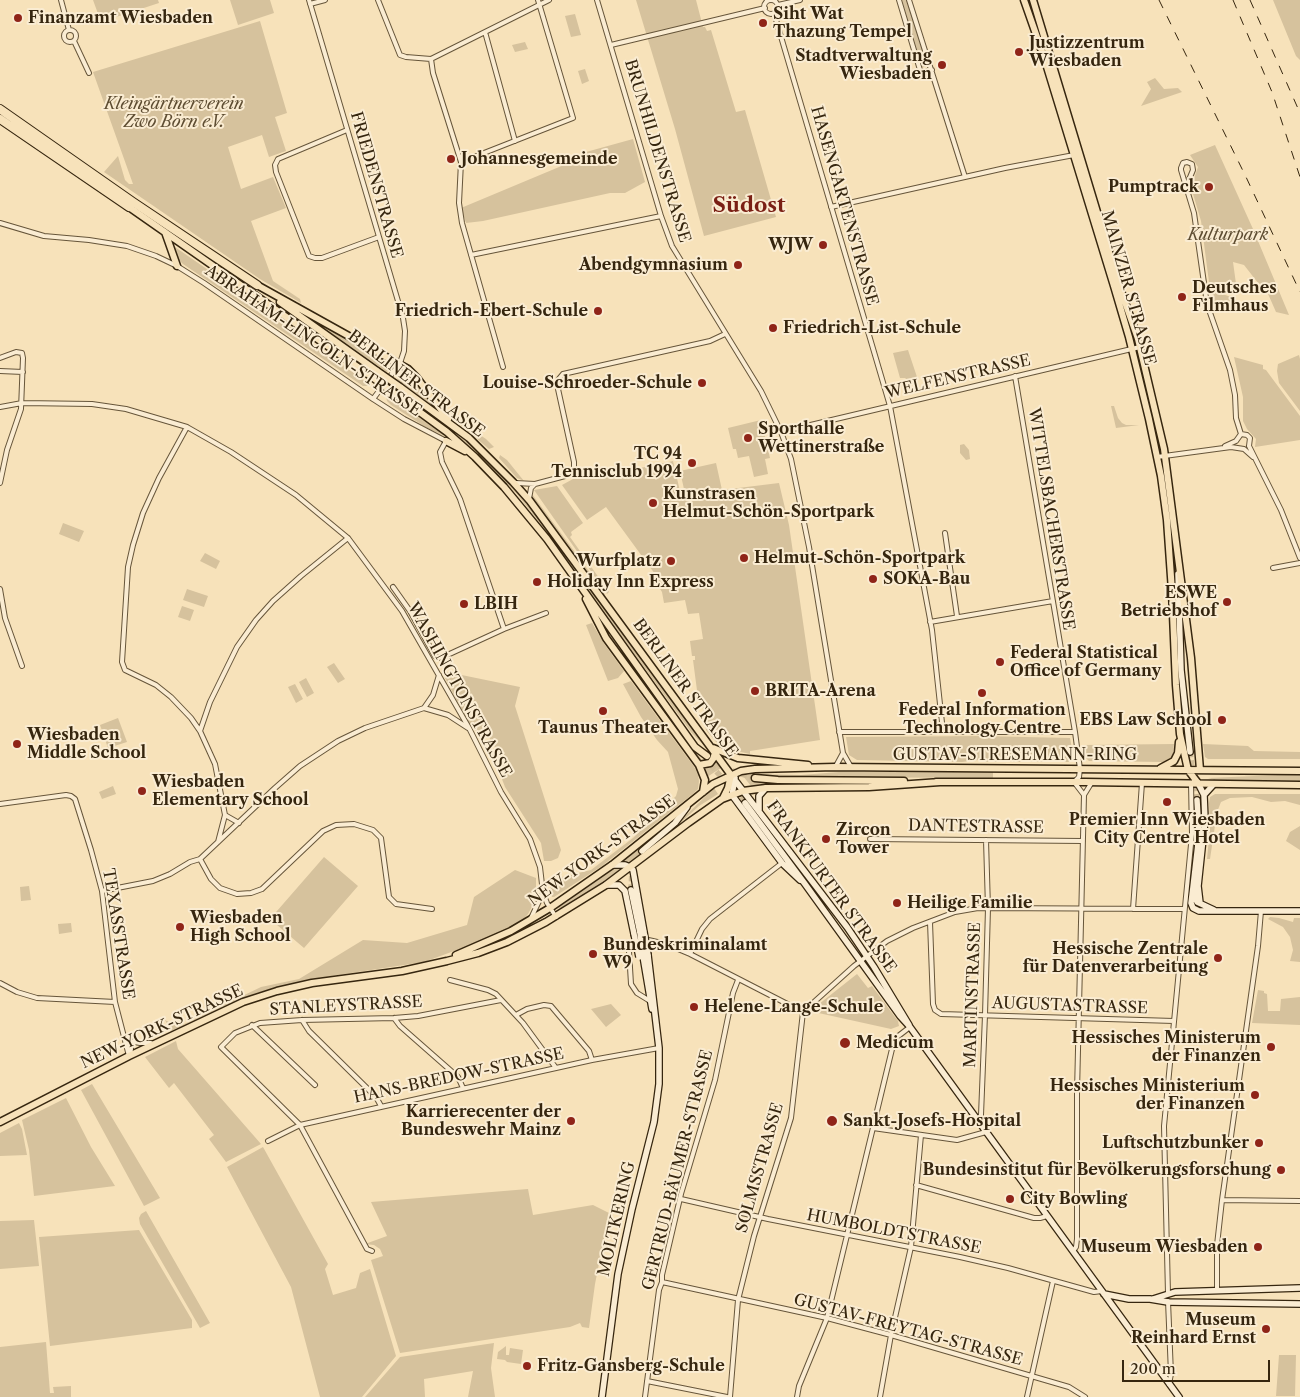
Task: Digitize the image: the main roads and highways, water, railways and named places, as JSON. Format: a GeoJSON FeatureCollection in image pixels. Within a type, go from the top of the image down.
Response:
{"type":"FeatureCollection","features":[{"type":"Feature","properties":{"kind":"highway"},"geometry":{"type":"LineString","coordinates":[[0,103],[21,124]]}},
{"type":"Feature","properties":{"kind":"highway"},"geometry":{"type":"LineString","coordinates":[[0,109],[21,124]]}},
{"type":"Feature","properties":{"kind":"highway","name":"BERLINER STRASSE"},"geometry":{"type":"LineString","coordinates":[[0,119],[129,207]]}},
{"type":"Feature","properties":{"kind":"highway","name":"BERLINER STRASSE"},"geometry":{"type":"LineString","coordinates":[[21,124],[257,285]]}},
{"type":"Feature","properties":{"kind":"main road","name":"MAINZER STRASSE"},"geometry":{"type":"LineString","coordinates":[[1024,0],[1044,57],[1117,295],[1136,365],[1163,486],[1172,591],[1176,697],[1180,734],[1188,770]]}},
{"type":"Feature","properties":{"kind":"main road","name":"MAINZER STRASSE"},"geometry":{"type":"LineString","coordinates":[[1033,0],[1140,346],[1162,441],[1190,658],[1200,770]]}},
{"type":"Feature","properties":{"kind":"main road"},"geometry":{"type":"LineString","coordinates":[[1034,32],[1037,28],[1042,30]]}},
{"type":"Feature","properties":{"kind":"main road","name":"BERLINER STRASSE"},"geometry":{"type":"LineString","coordinates":[[129,207],[372,377],[447,432],[475,457],[516,501],[547,539],[696,747],[706,757]]}},
{"type":"Feature","properties":{"kind":"main road"},"geometry":{"type":"LineString","coordinates":[[165,232],[177,266]]}},
{"type":"Feature","properties":{"kind":"main road"},"geometry":{"type":"LineString","coordinates":[[257,285],[400,363],[417,378],[452,424]]}},
{"type":"Feature","properties":{"kind":"main road","name":"BERLINER STRASSE"},"geometry":{"type":"LineString","coordinates":[[257,285],[452,424],[469,438],[513,482],[530,501],[563,545],[733,777]]}},
{"type":"Feature","properties":{"kind":"main road"},"geometry":{"type":"LineString","coordinates":[[446,441],[475,457]]}},
{"type":"Feature","properties":{"kind":"main road","name":"MAINZER STRASSE"},"geometry":{"type":"LineString","coordinates":[[1178,562],[1178,622],[1183,694],[1190,752]]}},
{"type":"Feature","properties":{"kind":"main road"},"geometry":{"type":"LineString","coordinates":[[579,584],[606,638],[699,765],[705,780],[703,792]]}},
{"type":"Feature","properties":{"kind":"main road","name":"MAINZER STRASSE"},"geometry":{"type":"LineString","coordinates":[[1172,591],[1178,622]]}},
{"type":"Feature","properties":{"kind":"main road"},"geometry":{"type":"LineString","coordinates":[[1157,770],[1170,765],[1176,757],[1180,734]]}},
{"type":"Feature","properties":{"kind":"main road"},"geometry":{"type":"LineString","coordinates":[[708,744],[719,752],[738,758],[834,767]]}},
{"type":"Feature","properties":{"kind":"main road"},"geometry":{"type":"LineString","coordinates":[[699,765],[705,766],[710,763],[714,759],[715,753]]}},
{"type":"Feature","properties":{"kind":"main road","name":"GUSTAV-STRESEMANN-RING"},"geometry":{"type":"LineString","coordinates":[[733,777],[739,772],[755,769],[834,767],[1300,771]]}},
{"type":"Feature","properties":{"kind":"main road"},"geometry":{"type":"LineString","coordinates":[[999,768],[996,772],[999,781]]}},
{"type":"Feature","properties":{"kind":"main road"},"geometry":{"type":"LineString","coordinates":[[1188,770],[1194,782],[1204,794],[1205,826],[1198,886],[1200,903]]}},
{"type":"Feature","properties":{"kind":"main road"},"geometry":{"type":"LineString","coordinates":[[1194,782],[1200,770]]}},
{"type":"Feature","properties":{"kind":"main road"},"geometry":{"type":"LineString","coordinates":[[733,777],[732,795],[782,863],[805,884]]}},
{"type":"Feature","properties":{"kind":"main road"},"geometry":{"type":"LineString","coordinates":[[722,799],[733,777]]}},
{"type":"Feature","properties":{"kind":"main road","name":"FRANKFURTER STRASSE"},"geometry":{"type":"LineString","coordinates":[[733,777],[867,956],[910,1027]]}},
{"type":"Feature","properties":{"kind":"main road","name":"NEW-YORK-STRASSE"},"geometry":{"type":"LineString","coordinates":[[432,964],[488,942],[530,921],[612,865],[703,792],[733,777]]}},
{"type":"Feature","properties":{"kind":"main road","name":"GUSTAV-STRESEMANN-RING"},"geometry":{"type":"LineString","coordinates":[[755,778],[778,780],[1194,782],[1300,785]]}},
{"type":"Feature","properties":{"kind":"main road","name":"GUSTAV-STRESEMANN-RING"},"geometry":{"type":"LineString","coordinates":[[732,795],[743,790],[766,788],[877,786],[940,782]]}},
{"type":"Feature","properties":{"kind":"main road"},"geometry":{"type":"LineString","coordinates":[[1204,794],[1214,784]]}},
{"type":"Feature","properties":{"kind":"main road"},"geometry":{"type":"LineString","coordinates":[[759,810],[759,796],[766,788]]}},
{"type":"Feature","properties":{"kind":"main road","name":"NEW-YORK-STRASSE"},"geometry":{"type":"LineString","coordinates":[[0,1122],[227,1009],[277,991],[312,983],[402,971],[463,958],[493,948],[556,917],[606,885],[631,868],[688,823],[722,799],[732,795]]}},
{"type":"Feature","properties":{"kind":"main road"},"geometry":{"type":"LineString","coordinates":[[1197,800],[1199,842],[1191,901],[1193,908],[1201,912],[1300,911]]}},
{"type":"Feature","properties":{"kind":"main road","name":"FRANKFURTER STRASSE"},"geometry":{"type":"LineString","coordinates":[[745,803],[1179,1397]]}},
{"type":"Feature","properties":{"kind":"main road"},"geometry":{"type":"LineString","coordinates":[[642,851],[675,823],[688,805]]}},
{"type":"Feature","properties":{"kind":"main road"},"geometry":{"type":"LineString","coordinates":[[612,865],[625,865],[631,868]]}},
{"type":"Feature","properties":{"kind":"main road","name":"MOLTKERING"},"geometry":{"type":"LineString","coordinates":[[631,868],[634,875],[639,933]]}},
{"type":"Feature","properties":{"kind":"main road"},"geometry":{"type":"LineString","coordinates":[[606,885],[618,885],[625,891],[639,933],[644,956]]}},
{"type":"Feature","properties":{"kind":"main road"},"geometry":{"type":"LineString","coordinates":[[1193,887],[1195,899],[1210,909],[1219,911]]}},
{"type":"Feature","properties":{"kind":"main road","name":"MOLTKERING"},"geometry":{"type":"LineString","coordinates":[[602,1397],[616,1286],[657,1110],[659,1084],[659,1048],[631,890]]}},
{"type":"Feature","properties":{"kind":"main road","name":"MOLTKERING"},"geometry":{"type":"LineString","coordinates":[[644,956],[659,1048]]}},
{"type":"Feature","properties":{"kind":"main road"},"geometry":{"type":"LineString","coordinates":[[1150,1299],[1168,1293],[1300,1288]]}},
{"type":"Feature","properties":{"kind":"main road"},"geometry":{"type":"LineString","coordinates":[[1239,1290],[1244,1297],[1239,1303]]}},
{"type":"Feature","properties":{"kind":"main road"},"geometry":{"type":"LineString","coordinates":[[1103,1293],[1129,1299]]}},
{"type":"Feature","properties":{"kind":"main road"},"geometry":{"type":"LineString","coordinates":[[1110,1303],[1129,1299],[1150,1299],[1168,1302],[1300,1304]]}},
{"type":"Feature","properties":{"kind":"tunnel"},"geometry":{"type":"LineString","coordinates":[[1190,752],[1197,800]]}},
{"type":"Feature","properties":{"kind":"tunnel"},"geometry":{"type":"LineString","coordinates":[[709,758],[729,770],[755,778]]}},
{"type":"Feature","properties":{"kind":"tunnel"},"geometry":{"type":"LineString","coordinates":[[705,759],[725,781]]}},
{"type":"Feature","properties":{"kind":"tunnel"},"geometry":{"type":"LineString","coordinates":[[735,791],[745,803]]}},
{"type":"Feature","properties":{"kind":"tunnel"},"geometry":{"type":"LineString","coordinates":[[631,890],[632,870],[635,861],[642,851]]}},
{"type":"Feature","properties":{"kind":"railway"},"geometry":{"type":"LineString","coordinates":[[1159,0],[1300,292]]}},
{"type":"Feature","properties":{"kind":"railway"},"geometry":{"type":"LineString","coordinates":[[1233,0],[1272,92],[1300,177]]}},
{"type":"Feature","properties":{"kind":"railway"},"geometry":{"type":"LineString","coordinates":[[1250,0],[1300,113]]}},
{"type":"Feature","properties":{"kind":"place","name":"Finanzamt Wiesbaden"},"geometry":{"type":"Point","coordinates":[18,18]}},
{"type":"Feature","properties":{"kind":"place","name":"Siht Wat Thazung Tempel"},"geometry":{"type":"Point","coordinates":[763,23]}},
{"type":"Feature","properties":{"kind":"place","name":"Justizzentrum Wiesbaden"},"geometry":{"type":"Point","coordinates":[1019,52]}},
{"type":"Feature","properties":{"kind":"place","name":"Stadtverwaltung Wiesbaden"},"geometry":{"type":"Point","coordinates":[942,65]}},
{"type":"Feature","properties":{"kind":"place","name":"Johannesgemeinde"},"geometry":{"type":"Point","coordinates":[451,159]}},
{"type":"Feature","properties":{"kind":"place","name":"Pumptrack"},"geometry":{"type":"Point","coordinates":[1209,187]}},
{"type":"Feature","properties":{"kind":"place","name":"WJW"},"geometry":{"type":"Point","coordinates":[823,245]}},
{"type":"Feature","properties":{"kind":"place","name":"Abendgymnasium"},"geometry":{"type":"Point","coordinates":[738,265]}},
{"type":"Feature","properties":{"kind":"place","name":"Deutsches Filmhaus"},"geometry":{"type":"Point","coordinates":[1182,297]}},
{"type":"Feature","properties":{"kind":"place","name":"Friedrich-Ebert-Schule"},"geometry":{"type":"Point","coordinates":[598,311]}},
{"type":"Feature","properties":{"kind":"place","name":"Friedrich-List-Schule"},"geometry":{"type":"Point","coordinates":[773,328]}},
{"type":"Feature","properties":{"kind":"place","name":"Louise-Schroeder-Schule"},"geometry":{"type":"Point","coordinates":[702,383]}},
{"type":"Feature","properties":{"kind":"place","name":"Sporthalle Wettinerstraße"},"geometry":{"type":"Point","coordinates":[748,438]}},
{"type":"Feature","properties":{"kind":"place","name":"TC 94 Tennisclub 1994"},"geometry":{"type":"Point","coordinates":[692,463]}},
{"type":"Feature","properties":{"kind":"place","name":"Kunstrasen Helmut-Schön-Sportpark"},"geometry":{"type":"Point","coordinates":[653,503]}},
{"type":"Feature","properties":{"kind":"place","name":"Helmut-Schön-Sportpark"},"geometry":{"type":"Point","coordinates":[744,558]}},
{"type":"Feature","properties":{"kind":"place","name":"Wurfplatz"},"geometry":{"type":"Point","coordinates":[671,561]}},
{"type":"Feature","properties":{"kind":"place","name":"SOKA-Bau"},"geometry":{"type":"Point","coordinates":[873,579]}},
{"type":"Feature","properties":{"kind":"place","name":"Holiday Inn Express"},"geometry":{"type":"Point","coordinates":[537,582]}},
{"type":"Feature","properties":{"kind":"place","name":"ESWE Betriebshof"},"geometry":{"type":"Point","coordinates":[1227,602]}},
{"type":"Feature","properties":{"kind":"place","name":"LBIH"},"geometry":{"type":"Point","coordinates":[464,604]}},
{"type":"Feature","properties":{"kind":"place","name":"Federal Statistical Office of Germany"},"geometry":{"type":"Point","coordinates":[1000,662]}},
{"type":"Feature","properties":{"kind":"place","name":"BRITA-Arena"},"geometry":{"type":"Point","coordinates":[755,691]}},
{"type":"Feature","properties":{"kind":"place","name":"Federal Information Technology Centre"},"geometry":{"type":"Point","coordinates":[982,693]}},
{"type":"Feature","properties":{"kind":"place","name":"Taunus Theater"},"geometry":{"type":"Point","coordinates":[603,711]}},
{"type":"Feature","properties":{"kind":"place","name":"EBS Law School"},"geometry":{"type":"Point","coordinates":[1222,720]}},
{"type":"Feature","properties":{"kind":"place","name":"Wiesbaden Middle School"},"geometry":{"type":"Point","coordinates":[17,744]}},
{"type":"Feature","properties":{"kind":"place","name":"Wiesbaden Elementary School"},"geometry":{"type":"Point","coordinates":[142,791]}},
{"type":"Feature","properties":{"kind":"place","name":"Premier Inn Wiesbaden City Centre Hotel"},"geometry":{"type":"Point","coordinates":[1167,802]}},
{"type":"Feature","properties":{"kind":"place","name":"Zircon Tower"},"geometry":{"type":"Point","coordinates":[826,839]}},
{"type":"Feature","properties":{"kind":"place","name":"Heilige Familie"},"geometry":{"type":"Point","coordinates":[897,903]}},
{"type":"Feature","properties":{"kind":"place","name":"Wiesbaden High School"},"geometry":{"type":"Point","coordinates":[180,927]}},
{"type":"Feature","properties":{"kind":"place","name":"Bundeskriminalamt W9"},"geometry":{"type":"Point","coordinates":[593,954]}},
{"type":"Feature","properties":{"kind":"place","name":"Hessische Zentrale für Datenverarbeitung"},"geometry":{"type":"Point","coordinates":[1218,958]}},
{"type":"Feature","properties":{"kind":"place","name":"Helene-Lange-Schule"},"geometry":{"type":"Point","coordinates":[694,1007]}},
{"type":"Feature","properties":{"kind":"place","name":"Medicum"},"geometry":{"type":"Point","coordinates":[845,1043]}},
{"type":"Feature","properties":{"kind":"place","name":"Hessisches Ministerum der Finanzen"},"geometry":{"type":"Point","coordinates":[1271,1047]}},
{"type":"Feature","properties":{"kind":"place","name":"Hessisches Ministerium der Finanzen"},"geometry":{"type":"Point","coordinates":[1255,1095]}},
{"type":"Feature","properties":{"kind":"place","name":"Karrierecenter der Bundeswehr Mainz"},"geometry":{"type":"Point","coordinates":[571,1121]}},
{"type":"Feature","properties":{"kind":"place","name":"Sankt-Josefs-Hospital"},"geometry":{"type":"Point","coordinates":[832,1121]}},
{"type":"Feature","properties":{"kind":"place","name":"Luftschutzbunker"},"geometry":{"type":"Point","coordinates":[1259,1143]}},
{"type":"Feature","properties":{"kind":"place","name":"Bundesinstitut für Bevölkerungsforschung"},"geometry":{"type":"Point","coordinates":[1281,1170]}},
{"type":"Feature","properties":{"kind":"place","name":"City Bowling"},"geometry":{"type":"Point","coordinates":[1010,1199]}},
{"type":"Feature","properties":{"kind":"place","name":"Museum Wiesbaden"},"geometry":{"type":"Point","coordinates":[1258,1247]}},
{"type":"Feature","properties":{"kind":"place","name":"Museum Reinhard Ernst"},"geometry":{"type":"Point","coordinates":[1266,1329]}},
{"type":"Feature","properties":{"kind":"place","name":"Fritz-Gansberg-Schule"},"geometry":{"type":"Point","coordinates":[527,1366]}},
{"type":"Feature","properties":{"kind":"district","name":"Südost"},"geometry":{"type":"Point","coordinates":[749,206]}},
{"type":"Feature","properties":{"kind":"park label","name":"Kleingärtnerverein Zwo Börn e.V."},"geometry":{"type":"Point","coordinates":[174,113]}},
{"type":"Feature","properties":{"kind":"park label","name":"Kulturpark"},"geometry":{"type":"Point","coordinates":[1228,235]}}]}
